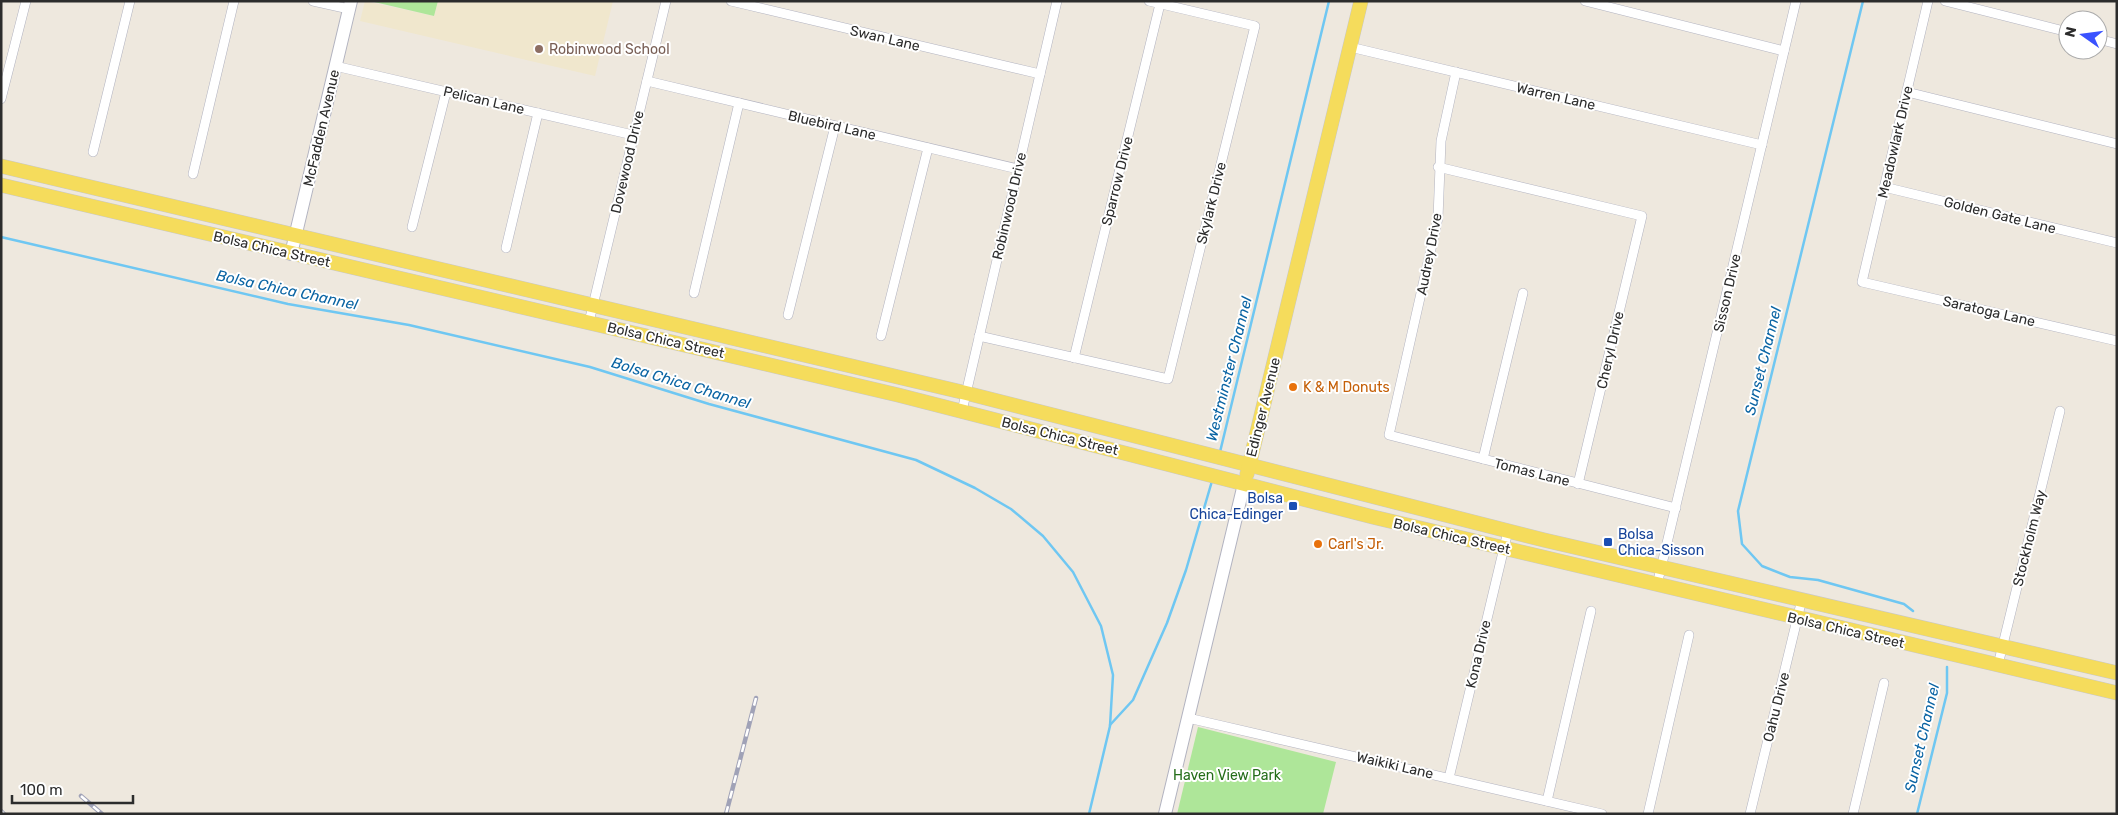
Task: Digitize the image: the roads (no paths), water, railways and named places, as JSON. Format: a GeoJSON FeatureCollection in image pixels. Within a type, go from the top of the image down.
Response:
{"type":"FeatureCollection","features":[{"type":"Feature","properties":{"kind":"main road","name":"Edinger Avenue"},"geometry":{"type":"LineString","coordinates":[[1165,814],[1361,1]]}},
{"type":"Feature","properties":{"kind":"main road","name":"McFadden Avenue"},"geometry":{"type":"LineString","coordinates":[[291,254],[350,5]]}},
{"type":"Feature","properties":{"kind":"main road","name":"Bolsa Chica Street"},"geometry":{"type":"LineString","coordinates":[[1,166],[966,393],[1508,531],[2117,672]]}},
{"type":"Feature","properties":{"kind":"main road","name":"Bolsa Chica Street"},"geometry":{"type":"LineString","coordinates":[[1,185],[962,411],[1373,517],[2117,694]]}},
{"type":"Feature","properties":{"kind":"main road"},"geometry":{"type":"LineString","coordinates":[[1373,517],[1378,498]]}},
{"type":"Feature","properties":{"kind":"street"},"geometry":{"type":"LineString","coordinates":[[1,99],[26,1]]}},
{"type":"Feature","properties":{"kind":"street"},"geometry":{"type":"LineString","coordinates":[[92,152],[130,1]]}},
{"type":"Feature","properties":{"kind":"street"},"geometry":{"type":"LineString","coordinates":[[194,174],[234,1]]}},
{"type":"Feature","properties":{"kind":"street"},"geometry":{"type":"LineString","coordinates":[[313,1],[350,5]]}},
{"type":"Feature","properties":{"kind":"street","name":"Dovewood Drive"},"geometry":{"type":"LineString","coordinates":[[589,322],[666,1]]}},
{"type":"Feature","properties":{"kind":"street","name":"Swan Lane"},"geometry":{"type":"LineString","coordinates":[[731,1],[1040,74]]}},
{"type":"Feature","properties":{"kind":"street","name":"Robinwood Drive"},"geometry":{"type":"LineString","coordinates":[[962,411],[1057,1]]}},
{"type":"Feature","properties":{"kind":"street"},"geometry":{"type":"LineString","coordinates":[[1149,1],[1160,4]]}},
{"type":"Feature","properties":{"kind":"street"},"geometry":{"type":"LineString","coordinates":[[1585,1],[1784,51]]}},
{"type":"Feature","properties":{"kind":"street","name":"Sisson Drive"},"geometry":{"type":"LineString","coordinates":[[1657,585],[1796,1]]}},
{"type":"Feature","properties":{"kind":"street","name":"Meadowlark Drive"},"geometry":{"type":"LineString","coordinates":[[1862,282],[1928,1]]}},
{"type":"Feature","properties":{"kind":"street"},"geometry":{"type":"LineString","coordinates":[[1945,1],[2058,29]]}},
{"type":"Feature","properties":{"kind":"street","name":"Skylark Drive"},"geometry":{"type":"LineString","coordinates":[[1074,358],[1168,379],[1255,26],[1160,4]]}},
{"type":"Feature","properties":{"kind":"street","name":"Sparrow Drive"},"geometry":{"type":"LineString","coordinates":[[1074,358],[1160,4]]}},
{"type":"Feature","properties":{"kind":"street","name":"Warren Lane"},"geometry":{"type":"LineString","coordinates":[[1350,47],[1762,145]]}},
{"type":"Feature","properties":{"kind":"street","name":"Pelican Lane"},"geometry":{"type":"LineString","coordinates":[[336,66],[633,135]]}},
{"type":"Feature","properties":{"kind":"street","name":"Audrey Drive"},"geometry":{"type":"LineString","coordinates":[[1389,435],[1438,218],[1438,168],[1441,141],[1456,72]]}},
{"type":"Feature","properties":{"kind":"street","name":"Bluebird Lane"},"geometry":{"type":"LineString","coordinates":[[647,80],[1018,169]]}},
{"type":"Feature","properties":{"kind":"street"},"geometry":{"type":"LineString","coordinates":[[412,227],[446,92]]}},
{"type":"Feature","properties":{"kind":"street"},"geometry":{"type":"LineString","coordinates":[[1907,92],[2117,144]]}},
{"type":"Feature","properties":{"kind":"street"},"geometry":{"type":"LineString","coordinates":[[694,293],[739,102]]}},
{"type":"Feature","properties":{"kind":"street"},"geometry":{"type":"LineString","coordinates":[[506,248],[538,113]]}},
{"type":"Feature","properties":{"kind":"street"},"geometry":{"type":"LineString","coordinates":[[788,315],[834,126]]}},
{"type":"Feature","properties":{"kind":"street"},"geometry":{"type":"LineString","coordinates":[[881,336],[928,148]]}},
{"type":"Feature","properties":{"kind":"street","name":"Cheryl Drive"},"geometry":{"type":"LineString","coordinates":[[1438,168],[1642,216],[1578,484]]}},
{"type":"Feature","properties":{"kind":"street","name":"Golden Gate Lane"},"geometry":{"type":"LineString","coordinates":[[1884,187],[2117,244]]}},
{"type":"Feature","properties":{"kind":"street","name":"Saratoga Lane"},"geometry":{"type":"LineString","coordinates":[[1862,282],[2117,341]]}},
{"type":"Feature","properties":{"kind":"street"},"geometry":{"type":"LineString","coordinates":[[1483,459],[1523,293]]}},
{"type":"Feature","properties":{"kind":"street"},"geometry":{"type":"LineString","coordinates":[[979,336],[1074,358]]}},
{"type":"Feature","properties":{"kind":"street","name":"Stockholm Way"},"geometry":{"type":"LineString","coordinates":[[1998,665],[2060,411]]}},
{"type":"Feature","properties":{"kind":"street","name":"Tomas Lane"},"geometry":{"type":"LineString","coordinates":[[1389,435],[1676,508]]}},
{"type":"Feature","properties":{"kind":"street","name":"Kona Drive"},"geometry":{"type":"LineString","coordinates":[[1449,778],[1508,531]]}},
{"type":"Feature","properties":{"kind":"street","name":"Oahu Drive"},"geometry":{"type":"LineString","coordinates":[[1750,814],[1802,600]]}},
{"type":"Feature","properties":{"kind":"street"},"geometry":{"type":"LineString","coordinates":[[1547,801],[1591,611]]}},
{"type":"Feature","properties":{"kind":"street"},"geometry":{"type":"LineString","coordinates":[[1648,814],[1689,635]]}},
{"type":"Feature","properties":{"kind":"street"},"geometry":{"type":"LineString","coordinates":[[1853,814],[1884,683]]}},
{"type":"Feature","properties":{"kind":"street","name":"Waikiki Lane"},"geometry":{"type":"LineString","coordinates":[[1188,718],[1602,814]]}},
{"type":"Feature","properties":{"kind":"waterway","name":"Westminster Channel"},"geometry":{"type":"LineString","coordinates":[[1220,452],[1329,1]]}},
{"type":"Feature","properties":{"kind":"waterway","name":"Sunset Channel"},"geometry":{"type":"LineString","coordinates":[[1863,1],[1738,511],[1742,544],[1762,566],[1790,577],[1818,580],[1904,604],[1913,611]]}},
{"type":"Feature","properties":{"kind":"waterway","name":"Bolsa Chica Channel"},"geometry":{"type":"LineString","coordinates":[[1,237],[288,304],[409,325],[590,367],[709,404],[916,460],[975,488],[1011,509],[1043,536],[1073,572],[1101,626],[1113,675],[1110,726],[1089,814]]}},
{"type":"Feature","properties":{"kind":"waterway","name":"Westminster Channel"},"geometry":{"type":"LineString","coordinates":[[1110,725],[1133,700],[1167,623],[1186,570],[1212,481]]}},
{"type":"Feature","properties":{"kind":"waterway","name":"Sunset Channel"},"geometry":{"type":"LineString","coordinates":[[1917,814],[1947,693],[1947,667]]}},
{"type":"Feature","properties":{"kind":"railway"},"geometry":{"type":"LineString","coordinates":[[726,814],[756,698]]}},
{"type":"Feature","properties":{"kind":"railway"},"geometry":{"type":"LineString","coordinates":[[81,796],[102,814]]}},
{"type":"Feature","properties":{"kind":"railway"},"geometry":{"type":"LineString","coordinates":[[1,811],[4,814]]}},
{"type":"Feature","properties":{"kind":"place","name":"Robinwood School"},"geometry":{"type":"Point","coordinates":[539,49]}},
{"type":"Feature","properties":{"kind":"place","name":"K & M Donuts"},"geometry":{"type":"Point","coordinates":[1293,387]}},
{"type":"Feature","properties":{"kind":"place","name":"Bolsa Chica-Edinger"},"geometry":{"type":"Point","coordinates":[1293,506]}},
{"type":"Feature","properties":{"kind":"place","name":"Bolsa Chica-Sisson"},"geometry":{"type":"Point","coordinates":[1608,542]}},
{"type":"Feature","properties":{"kind":"place","name":"Carl's Jr."},"geometry":{"type":"Point","coordinates":[1318,544]}},
{"type":"Feature","properties":{"kind":"park label","name":"Haven View Park"},"geometry":{"type":"Point","coordinates":[1227,775]}}]}
